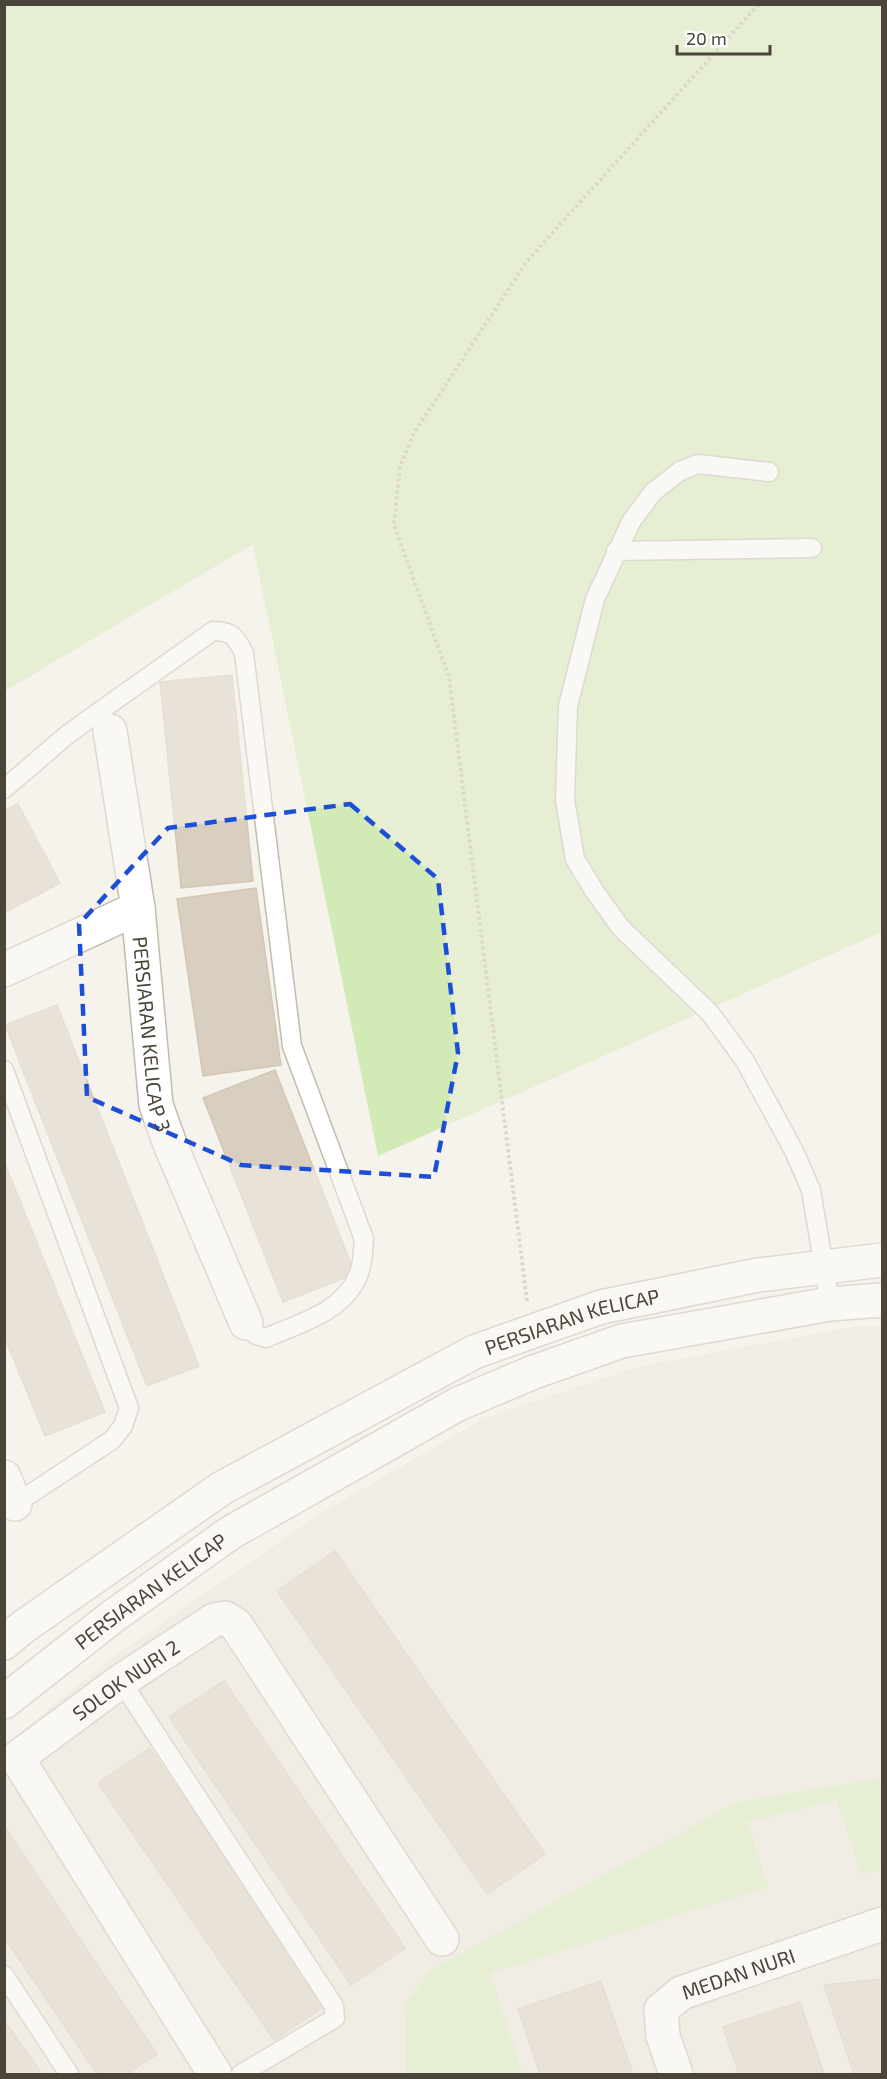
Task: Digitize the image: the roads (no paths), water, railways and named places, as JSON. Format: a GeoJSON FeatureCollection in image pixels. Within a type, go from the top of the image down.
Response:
{"type":"FeatureCollection","features":[{"type":"Feature","properties":{"kind":"street","name":"PERSIARAN KELICAP 3"},"geometry":{"type":"LineString","coordinates":[[105,721],[138,908],[156,1105],[170,1144],[246,1323]]}},
{"type":"Feature","properties":{"kind":"street"},"geometry":{"type":"LineString","coordinates":[[4,970],[138,908]]}},
{"type":"Feature","properties":{"kind":"street","name":"PERSIARAN KELICAP"},"geometry":{"type":"LineString","coordinates":[[4,1644],[23,1627],[222,1488],[474,1352],[601,1307],[758,1275],[882,1260]]}},
{"type":"Feature","properties":{"kind":"street","name":"PERSIARAN KELICAP"},"geometry":{"type":"LineString","coordinates":[[4,1702],[112,1617],[220,1539],[458,1404],[534,1372],[622,1341],[830,1304],[882,1300]]}},
{"type":"Feature","properties":{"kind":"street"},"geometry":{"type":"LineString","coordinates":[[285,1455],[304,1490]]}},
{"type":"Feature","properties":{"kind":"street","name":"SOLOK NURI 2"},"geometry":{"type":"LineString","coordinates":[[215,2074],[11,1763],[121,1682],[214,1620],[225,1618],[236,1625],[442,1939]]}},
{"type":"Feature","properties":{"kind":"street","name":"MEDAN NURI"},"geometry":{"type":"LineString","coordinates":[[676,2074],[663,2036],[661,2010],[681,1993],[882,1924]]}},
{"type":"Feature","properties":{"kind":"lane"},"geometry":{"type":"LineString","coordinates":[[769,472],[698,464],[680,471],[653,492],[631,522],[595,599],[568,706],[565,800],[575,859],[595,892],[621,928],[710,1013],[745,1060],[794,1151],[811,1191],[830,1304]]}},
{"type":"Feature","properties":{"kind":"lane"},"geometry":{"type":"LineString","coordinates":[[616,551],[812,548]]}},
{"type":"Feature","properties":{"kind":"lane"},"geometry":{"type":"LineString","coordinates":[[4,789],[67,735],[105,721],[213,631],[226,631],[237,639],[244,653],[292,1046],[364,1239],[358,1276],[345,1296],[328,1311],[266,1338],[256,1335],[246,1323]]}},
{"type":"Feature","properties":{"kind":"lane"},"geometry":{"type":"LineString","coordinates":[[4,1070],[129,1408],[123,1426],[112,1440],[8,1497]]}},
{"type":"Feature","properties":{"kind":"lane"},"geometry":{"type":"LineString","coordinates":[[121,1682],[334,2006],[335,2018],[241,2074]]}},
{"type":"Feature","properties":{"kind":"lane"},"geometry":{"type":"LineString","coordinates":[[4,1975],[69,2074]]}}]}
